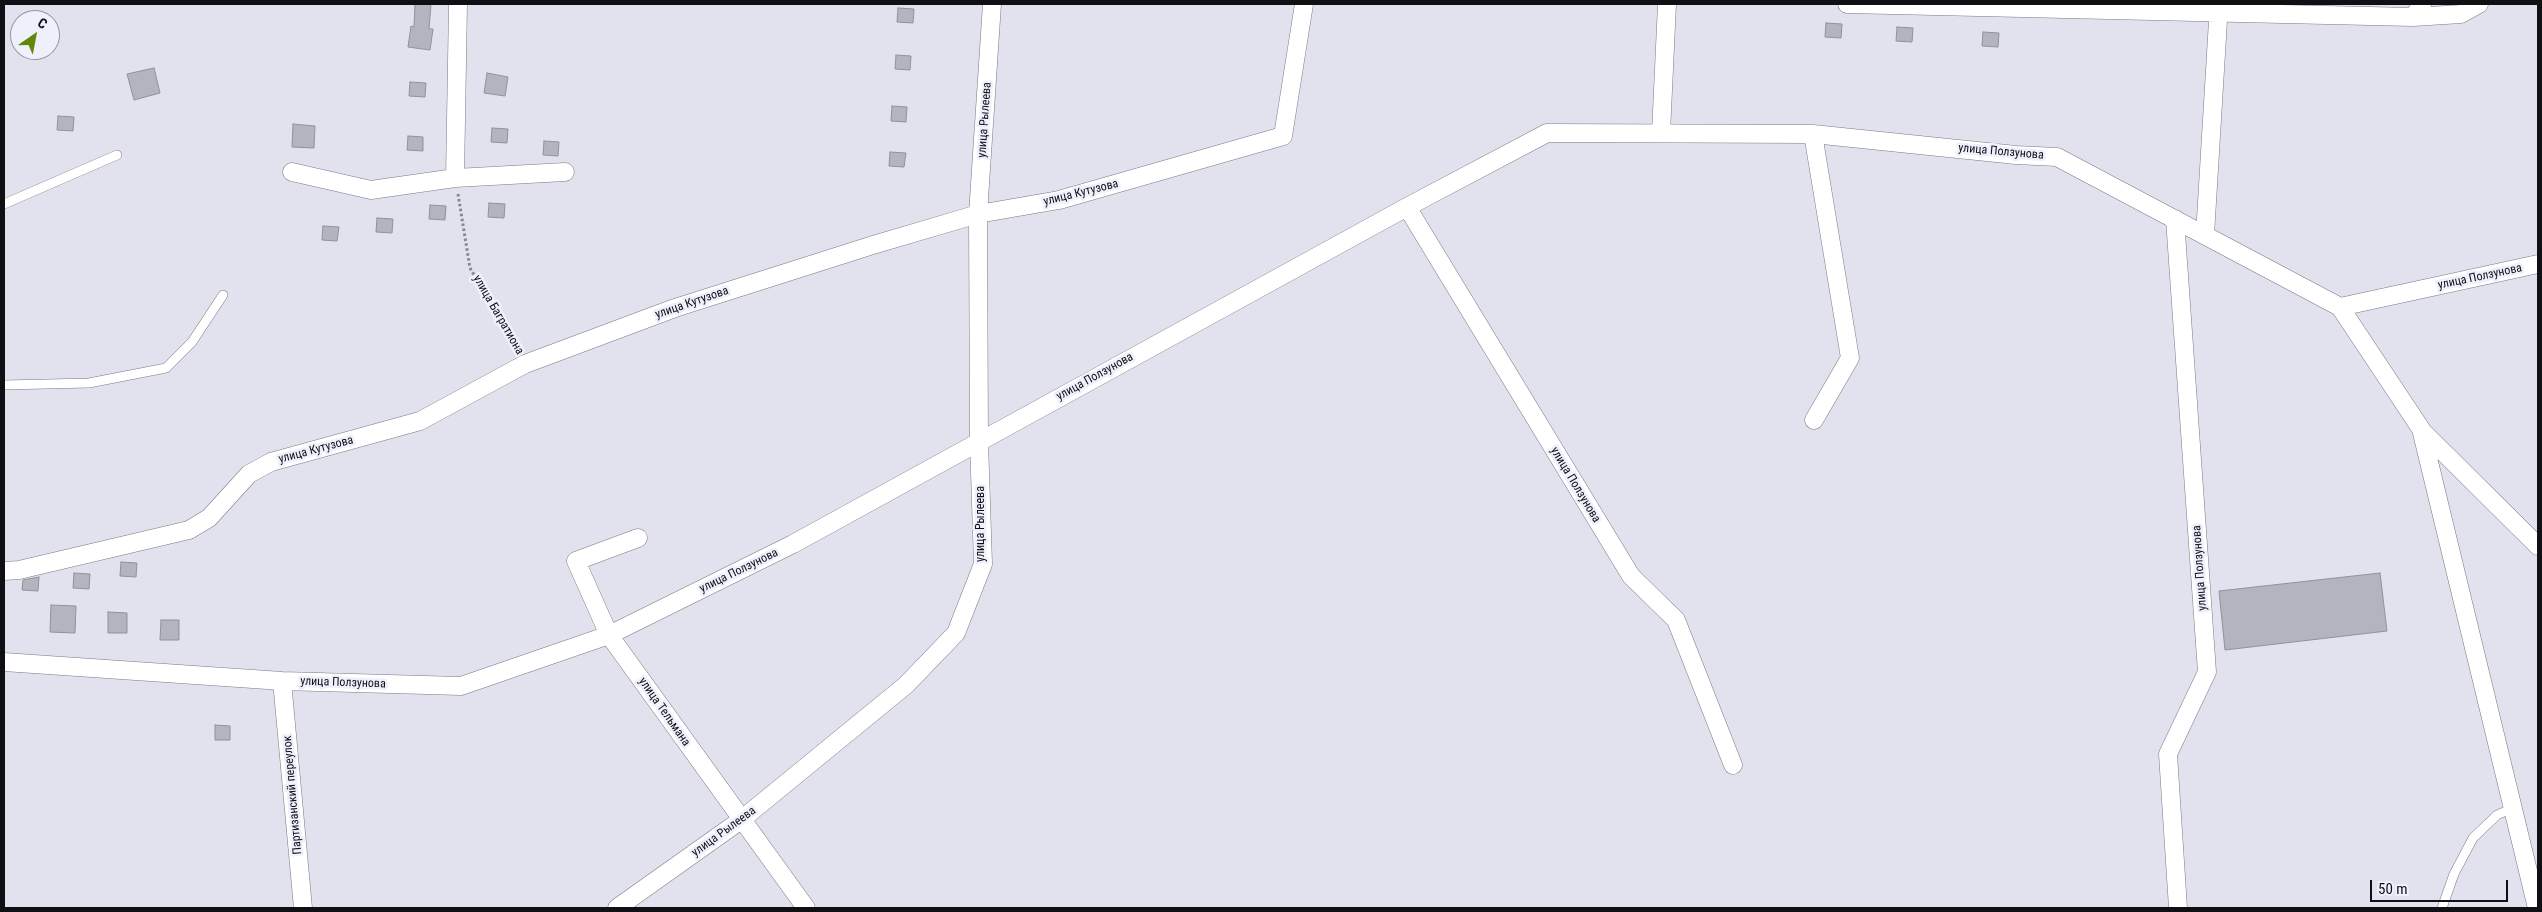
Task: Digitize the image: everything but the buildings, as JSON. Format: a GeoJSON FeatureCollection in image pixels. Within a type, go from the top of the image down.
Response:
{"type":"FeatureCollection","features":[{"type":"Feature","properties":{"kind":"street"},"geometry":{"type":"LineString","coordinates":[[455,178],[458,4]]}},
{"type":"Feature","properties":{"kind":"street","name":"улица Рылеева"},"geometry":{"type":"LineString","coordinates":[[617,908],[741,820],[906,685],[956,633],[983,564],[979,440],[978,214],[992,4]]}},
{"type":"Feature","properties":{"kind":"street","name":"улица Кутузова"},"geometry":{"type":"LineString","coordinates":[[4,571],[19,570],[189,530],[209,518],[249,474],[271,462],[420,421],[525,364],[675,308],[873,245],[978,214],[1059,200],[1283,136],[1304,4]]}},
{"type":"Feature","properties":{"kind":"street"},"geometry":{"type":"LineString","coordinates":[[1661,133],[1666,4]]}},
{"type":"Feature","properties":{"kind":"street"},"geometry":{"type":"LineString","coordinates":[[1847,4],[2418,10],[2461,14],[2479,4]]}},
{"type":"Feature","properties":{"kind":"street"},"geometry":{"type":"LineString","coordinates":[[2204,235],[2219,8]]}},
{"type":"Feature","properties":{"kind":"street","name":"улица Ползунова"},"geometry":{"type":"LineString","coordinates":[[4,662],[282,681],[461,686],[609,635],[793,544],[979,440],[1406,207],[1548,133],[1813,134],[2016,155],[2056,157],[2340,307],[2538,264]]}},
{"type":"Feature","properties":{"kind":"street"},"geometry":{"type":"LineString","coordinates":[[1813,134],[1850,358],[1814,420]]}},
{"type":"Feature","properties":{"kind":"street"},"geometry":{"type":"LineString","coordinates":[[292,172],[370,190],[455,178],[565,172]]}},
{"type":"Feature","properties":{"kind":"street","name":"улица Ползунова"},"geometry":{"type":"LineString","coordinates":[[1406,207],[1631,576],[1676,620],[1733,765]]}},
{"type":"Feature","properties":{"kind":"street","name":"улица Ползунова"},"geometry":{"type":"LineString","coordinates":[[2174,219],[2207,672],[2168,754],[2178,908]]}},
{"type":"Feature","properties":{"kind":"street"},"geometry":{"type":"LineString","coordinates":[[2340,307],[2421,429],[2538,546]]}},
{"type":"Feature","properties":{"kind":"street"},"geometry":{"type":"LineString","coordinates":[[2421,429],[2537,908]]}},
{"type":"Feature","properties":{"kind":"street","name":"улица Тельмана"},"geometry":{"type":"LineString","coordinates":[[638,538],[576,561],[609,635],[806,908]]}},
{"type":"Feature","properties":{"kind":"street","name":"Партизанский переулок"},"geometry":{"type":"LineString","coordinates":[[282,681],[304,908]]}},
{"type":"Feature","properties":{"kind":"lane"},"geometry":{"type":"LineString","coordinates":[[4,204],[117,155]]}},
{"type":"Feature","properties":{"kind":"lane"},"geometry":{"type":"LineString","coordinates":[[4,385],[89,383],[166,368],[192,342],[224,295]]}},
{"type":"Feature","properties":{"kind":"lane"},"geometry":{"type":"LineString","coordinates":[[2442,908],[2454,874],[2473,838],[2497,815],[2513,808]]}},
{"type":"Feature","properties":{"kind":"path","name":"улица Багратиона"},"geometry":{"type":"LineString","coordinates":[[455,178],[470,268],[525,364]]}}]}
